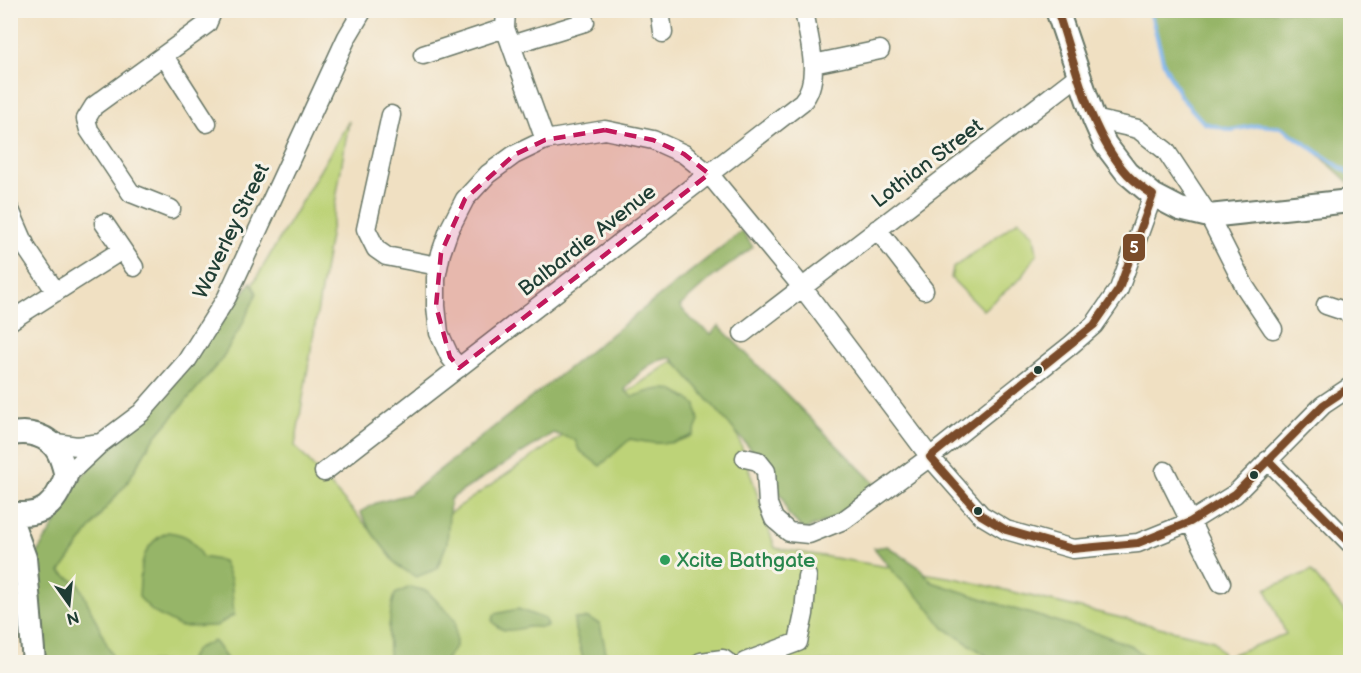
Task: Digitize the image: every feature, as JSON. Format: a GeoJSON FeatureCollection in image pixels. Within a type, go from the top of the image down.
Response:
{"type":"FeatureCollection","features":[{"type":"Feature","properties":{"kind":"main road"},"geometry":{"type":"LineString","coordinates":[[1058,10],[1094,119],[1106,144],[1127,173],[1154,195],[1180,209],[1209,216],[1350,201]]}},
{"type":"Feature","properties":{"kind":"main road"},"geometry":{"type":"LineString","coordinates":[[14,430],[32,433],[49,442],[57,451],[66,476],[58,496],[40,512],[10,515],[25,558],[34,663]]}},
{"type":"Feature","properties":{"kind":"main road"},"geometry":{"type":"LineString","coordinates":[[25,558],[40,512]]}},
{"type":"Feature","properties":{"kind":"street"},"geometry":{"type":"LineString","coordinates":[[171,209],[131,193],[89,130],[86,119],[94,106],[207,24],[213,10]]}},
{"type":"Feature","properties":{"kind":"street","name":"Waverley Street"},"geometry":{"type":"LineString","coordinates":[[66,476],[100,443],[141,413],[186,362],[227,297],[347,37],[363,10]]}},
{"type":"Feature","properties":{"kind":"street"},"geometry":{"type":"LineString","coordinates":[[660,10],[663,33]]}},
{"type":"Feature","properties":{"kind":"street","name":"Balbardie Avenue"},"geometry":{"type":"LineString","coordinates":[[324,472],[802,102],[809,94],[813,64],[804,10]]}},
{"type":"Feature","properties":{"kind":"street"},"geometry":{"type":"LineString","coordinates":[[423,56],[507,28],[585,22]]}},
{"type":"Feature","properties":{"kind":"street"},"geometry":{"type":"LineString","coordinates":[[507,28],[545,140]]}},
{"type":"Feature","properties":{"kind":"street"},"geometry":{"type":"LineString","coordinates":[[813,64],[880,50]]}},
{"type":"Feature","properties":{"kind":"street"},"geometry":{"type":"LineString","coordinates":[[164,56],[207,123]]}},
{"type":"Feature","properties":{"kind":"street","name":"Lothian Street"},"geometry":{"type":"LineString","coordinates":[[743,333],[1079,75]]}},
{"type":"Feature","properties":{"kind":"street"},"geometry":{"type":"LineString","coordinates":[[390,115],[366,230],[376,249],[386,256],[438,266]]}},
{"type":"Feature","properties":{"kind":"street"},"geometry":{"type":"LineString","coordinates":[[1094,119],[1138,129],[1166,151],[1209,216],[1245,287],[1273,329]]}},
{"type":"Feature","properties":{"kind":"street"},"geometry":{"type":"LineString","coordinates":[[459,368],[450,357],[440,333],[436,306],[436,278],[449,230],[465,199],[488,174],[514,155],[545,140],[604,130],[653,140],[684,154],[709,174],[802,287],[930,457],[981,515],[1006,530],[1073,549],[1138,543],[1190,522],[1235,494],[1323,405],[1350,387]]}},
{"type":"Feature","properties":{"kind":"street"},"geometry":{"type":"LineString","coordinates":[[745,458],[758,461],[766,471],[768,504],[774,519],[789,532],[809,534],[844,520],[930,457],[1094,325],[1119,289],[1154,195]]}},
{"type":"Feature","properties":{"kind":"street"},"geometry":{"type":"LineString","coordinates":[[10,210],[27,249],[56,292]]}},
{"type":"Feature","properties":{"kind":"street"},"geometry":{"type":"LineString","coordinates":[[104,223],[134,267]]}},
{"type":"Feature","properties":{"kind":"street"},"geometry":{"type":"LineString","coordinates":[[877,229],[924,290]]}},
{"type":"Feature","properties":{"kind":"street"},"geometry":{"type":"LineString","coordinates":[[10,321],[123,250]]}},
{"type":"Feature","properties":{"kind":"street"},"geometry":{"type":"LineString","coordinates":[[1326,305],[1350,313]]}},
{"type":"Feature","properties":{"kind":"street"},"geometry":{"type":"LineString","coordinates":[[49,442],[77,446],[100,443]]}},
{"type":"Feature","properties":{"kind":"street"},"geometry":{"type":"LineString","coordinates":[[1268,460],[1350,543]]}},
{"type":"Feature","properties":{"kind":"street"},"geometry":{"type":"LineString","coordinates":[[1165,471],[1221,584]]}},
{"type":"Feature","properties":{"kind":"street"},"geometry":{"type":"LineString","coordinates":[[745,663],[798,642],[804,614],[807,576]]}},
{"type":"Feature","properties":{"kind":"street"},"geometry":{"type":"LineString","coordinates":[[701,663],[723,659],[727,663]]}},
{"type":"Feature","properties":{"kind":"highlighted area"},"geometry":{"type":"Polygon","coordinates":[[[605,130],[653,140],[684,154],[709,174],[459,368],[450,357],[436,306],[441,253],[465,199],[514,155],[545,140],[605,130]]]}},
{"type":"Feature","properties":{"kind":"green space"},"geometry":{"type":"Polygon","coordinates":[[[1150,11],[1350,11],[1350,184],[1308,144],[1281,127],[1259,125],[1231,130],[1204,123],[1181,97],[1164,64],[1150,11]]]}},
{"type":"Feature","properties":{"kind":"green space"},"geometry":{"type":"Polygon","coordinates":[[[349,121],[295,446],[391,553],[673,361],[731,415],[775,548],[959,579],[1213,640],[1225,657],[1286,634],[1266,589],[1311,571],[1350,618],[1350,662],[55,662],[50,571],[211,355],[349,121]]]}},
{"type":"Feature","properties":{"kind":"green space"},"geometry":{"type":"Polygon","coordinates":[[[1019,220],[1034,235],[1037,254],[1021,278],[983,310],[951,278],[953,268],[1019,220]]]}},
{"type":"Feature","properties":{"kind":"green space"},"geometry":{"type":"Polygon","coordinates":[[[742,231],[753,247],[709,280],[680,306],[690,319],[711,334],[719,326],[880,489],[854,510],[804,530],[788,514],[783,498],[773,486],[766,467],[672,358],[665,359],[645,368],[625,390],[632,397],[666,389],[687,398],[696,405],[699,421],[693,435],[669,443],[630,439],[600,466],[579,450],[575,440],[553,433],[450,499],[447,543],[437,569],[416,577],[398,566],[373,534],[360,512],[376,503],[409,494],[742,231]]]}},
{"type":"Feature","properties":{"kind":"green space"},"geometry":{"type":"Polygon","coordinates":[[[251,282],[257,293],[242,325],[221,360],[151,442],[127,483],[101,514],[60,572],[79,584],[115,662],[44,662],[35,556],[57,521],[75,485],[94,462],[126,433],[224,319],[251,282]]]}},
{"type":"Feature","properties":{"kind":"green space"},"geometry":{"type":"Polygon","coordinates":[[[168,532],[189,539],[202,557],[223,561],[231,580],[234,615],[216,626],[181,627],[153,612],[139,597],[143,558],[152,544],[168,532]]]}},
{"type":"Feature","properties":{"kind":"green space"},"geometry":{"type":"Polygon","coordinates":[[[887,546],[919,567],[932,582],[1103,635],[1132,646],[1150,662],[996,662],[944,628],[923,601],[897,576],[874,548],[887,546]]]}},
{"type":"Feature","properties":{"kind":"green space"},"geometry":{"type":"Polygon","coordinates":[[[410,587],[427,591],[455,620],[456,646],[444,662],[390,662],[389,628],[395,594],[410,587]]]}},
{"type":"Feature","properties":{"kind":"green space"},"geometry":{"type":"Polygon","coordinates":[[[518,609],[545,619],[547,626],[503,630],[492,620],[495,614],[518,609]]]}},
{"type":"Feature","properties":{"kind":"green space"},"geometry":{"type":"Polygon","coordinates":[[[588,618],[600,624],[608,662],[584,662],[574,619],[588,618]]]}},
{"type":"Feature","properties":{"kind":"green space"},"geometry":{"type":"Polygon","coordinates":[[[214,641],[229,662],[187,662],[197,648],[214,641]]]}},
{"type":"Feature","properties":{"kind":"waterway"},"geometry":{"type":"LineString","coordinates":[[1150,10],[1164,64],[1181,97],[1204,123],[1231,130],[1259,125],[1281,127],[1350,174]]}},
{"type":"Feature","properties":{"kind":"transit line","name":"5"},"geometry":{"type":"LineString","coordinates":[[1057,10],[1085,97],[1103,139],[1114,158],[1128,175],[1153,195],[1119,289],[1094,325],[930,457],[981,515],[1006,530],[1073,549],[1138,543],[1190,522],[1235,494],[1323,405],[1350,387]]}},
{"type":"Feature","properties":{"kind":"transit line","name":"5"},"geometry":{"type":"LineString","coordinates":[[1268,460],[1350,543]]}},
{"type":"Feature","properties":{"kind":"place","name":"Xcite Bathgate"},"geometry":{"type":"Point","coordinates":[665,560]}}]}
